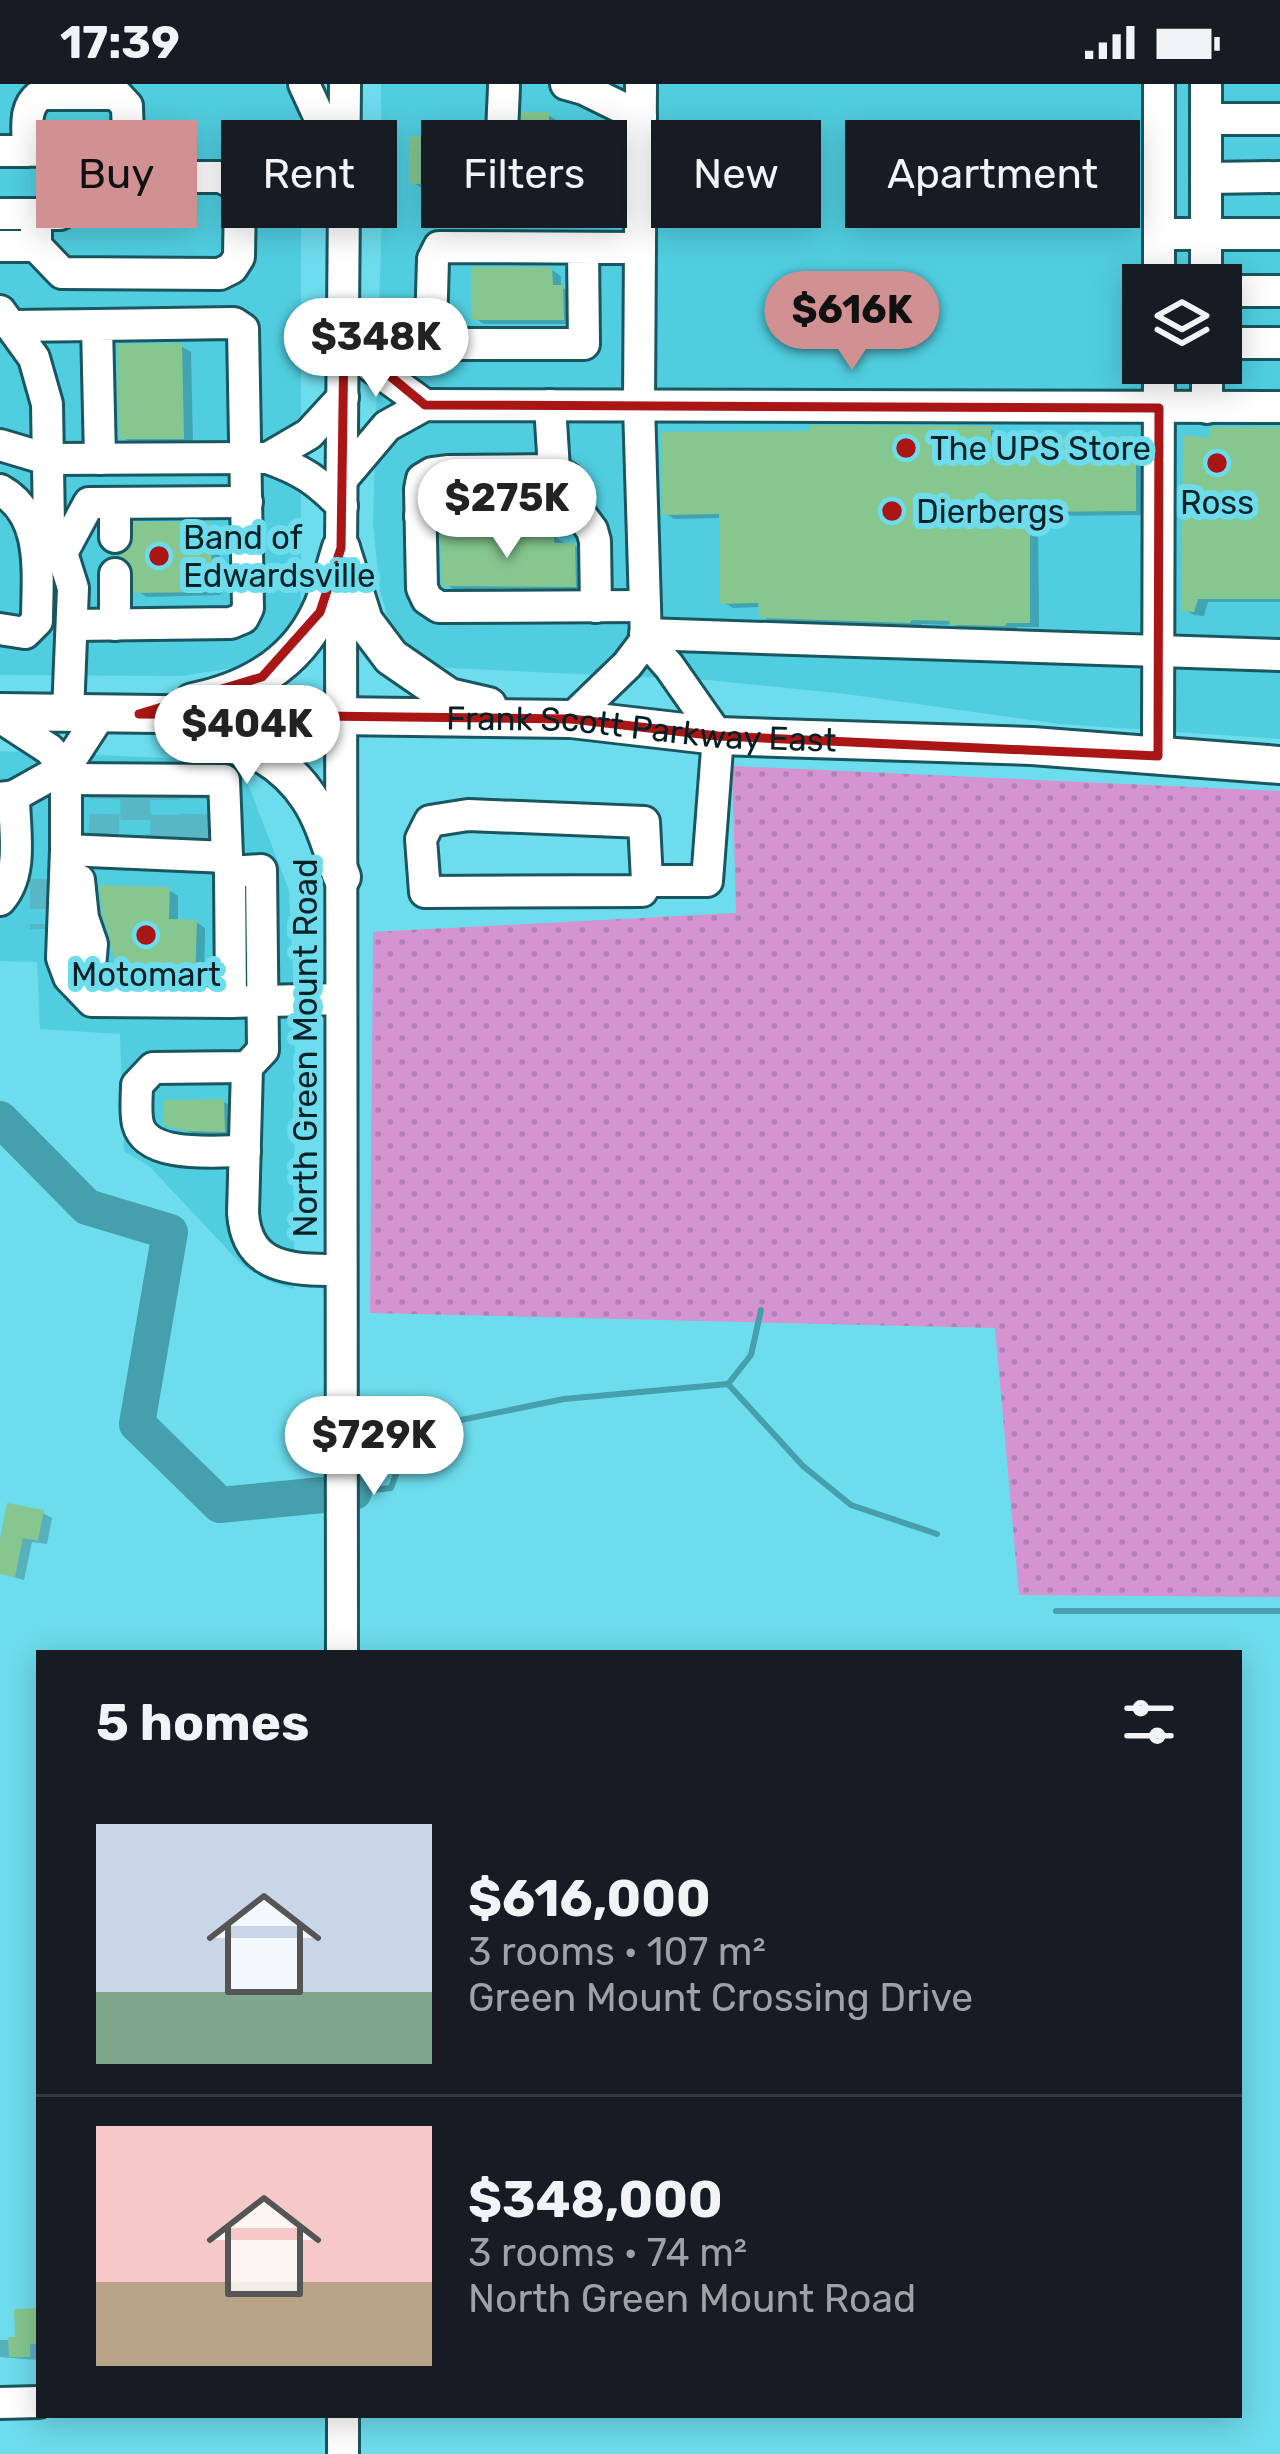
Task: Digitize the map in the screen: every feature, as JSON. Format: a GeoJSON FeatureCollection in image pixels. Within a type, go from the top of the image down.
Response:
{"type":"FeatureCollection","features":[{"type":"Feature","properties":{"kind":"main road"},"geometry":{"type":"LineString","coordinates":[[140,713],[228,695],[281,664],[320,612],[341,548]]}},
{"type":"Feature","properties":{"kind":"main road"},"geometry":{"type":"LineString","coordinates":[[341,548],[364,620],[398,663],[448,697],[558,719]]}},
{"type":"Feature","properties":{"kind":"main road"},"geometry":{"type":"LineString","coordinates":[[140,713],[227,737],[278,762],[310,800],[342,877]]}},
{"type":"Feature","properties":{"kind":"main road","name":"Frank Scott Parkway East"},"geometry":{"type":"LineString","coordinates":[[0,714],[558,719],[718,736],[1032,746],[1280,765]]}},
{"type":"Feature","properties":{"kind":"street"},"geometry":{"type":"LineString","coordinates":[[304,84],[320,120]]}},
{"type":"Feature","properties":{"kind":"street","name":"North Green Mount Road"},"geometry":{"type":"LineString","coordinates":[[345,84],[345,120]]}},
{"type":"Feature","properties":{"kind":"street"},"geometry":{"type":"LineString","coordinates":[[504,84],[504,153],[509,171],[519,181],[541,188],[640,188]]}},
{"type":"Feature","properties":{"kind":"street"},"geometry":{"type":"LineString","coordinates":[[566,84],[584,88],[640,117]]}},
{"type":"Feature","properties":{"kind":"street"},"geometry":{"type":"LineString","coordinates":[[558,719],[627,664],[645,627],[639,405],[641,84]]}},
{"type":"Feature","properties":{"kind":"street"},"geometry":{"type":"LineString","coordinates":[[1159,84],[1159,264]]}},
{"type":"Feature","properties":{"kind":"street"},"geometry":{"type":"LineString","coordinates":[[1206,84],[1207,264]]}},
{"type":"Feature","properties":{"kind":"street"},"geometry":{"type":"LineString","coordinates":[[1206,119],[1280,119]]}},
{"type":"Feature","properties":{"kind":"street"},"geometry":{"type":"LineString","coordinates":[[37,228],[36,246],[62,273],[220,274],[239,257],[240,194],[233,183],[220,177],[197,177]]}},
{"type":"Feature","properties":{"kind":"street"},"geometry":{"type":"LineString","coordinates":[[1206,178],[1280,177]]}},
{"type":"Feature","properties":{"kind":"street"},"geometry":{"type":"LineString","coordinates":[[0,214],[36,214]]}},
{"type":"Feature","properties":{"kind":"street","name":"North Green Mount Road"},"geometry":{"type":"LineString","coordinates":[[342,1650],[344,228]]}},
{"type":"Feature","properties":{"kind":"street"},"geometry":{"type":"LineString","coordinates":[[1159,234],[1280,234]]}},
{"type":"Feature","properties":{"kind":"street"},"geometry":{"type":"LineString","coordinates":[[0,246],[36,246]]}},
{"type":"Feature","properties":{"kind":"street"},"geometry":{"type":"LineString","coordinates":[[583,248],[584,344],[446,344],[430,330],[439,247],[640,248]]}},
{"type":"Feature","properties":{"kind":"street"},"geometry":{"type":"LineString","coordinates":[[1242,291],[1280,291]]}},
{"type":"Feature","properties":{"kind":"street"},"geometry":{"type":"LineString","coordinates":[[6,319],[97,325],[233,323],[243,329],[257,458],[247,502],[248,608],[243,618],[232,623],[73,626]]}},
{"type":"Feature","properties":{"kind":"street"},"geometry":{"type":"LineString","coordinates":[[6,319],[34,358],[47,404],[49,526],[73,588],[73,626],[85,713],[66,773]]}},
{"type":"Feature","properties":{"kind":"street"},"geometry":{"type":"LineString","coordinates":[[97,325],[100,459]]}},
{"type":"Feature","properties":{"kind":"street"},"geometry":{"type":"LineString","coordinates":[[344,338],[371,366],[425,405]]}},
{"type":"Feature","properties":{"kind":"street"},"geometry":{"type":"LineString","coordinates":[[1242,343],[1280,343]]}},
{"type":"Feature","properties":{"kind":"street"},"geometry":{"type":"LineString","coordinates":[[1158,756],[1159,384]]}},
{"type":"Feature","properties":{"kind":"street"},"geometry":{"type":"LineString","coordinates":[[1207,384],[1207,408]]}},
{"type":"Feature","properties":{"kind":"street"},"geometry":{"type":"LineString","coordinates":[[257,458],[309,434],[343,398]]}},
{"type":"Feature","properties":{"kind":"street"},"geometry":{"type":"LineString","coordinates":[[0,446],[47,459],[257,458],[298,468],[342,492],[387,426],[425,405],[1280,407]]}},
{"type":"Feature","properties":{"kind":"street"},"geometry":{"type":"LineString","coordinates":[[550,405],[554,470]]}},
{"type":"Feature","properties":{"kind":"street"},"geometry":{"type":"LineString","coordinates":[[596,608],[595,542],[572,503],[566,478],[554,470],[432,473],[422,478],[422,588],[439,608],[596,608],[645,627],[1280,655]]}},
{"type":"Feature","properties":{"kind":"street"},"geometry":{"type":"LineString","coordinates":[[0,629],[26,633],[37,621],[38,555],[29,521],[8,494]]}},
{"type":"Feature","properties":{"kind":"street"},"geometry":{"type":"LineString","coordinates":[[62,553],[89,503],[247,502]]}},
{"type":"Feature","properties":{"kind":"street"},"geometry":{"type":"LineString","coordinates":[[115,503],[115,537]]}},
{"type":"Feature","properties":{"kind":"street"},"geometry":{"type":"LineString","coordinates":[[420,516],[580,513]]}},
{"type":"Feature","properties":{"kind":"street"},"geometry":{"type":"LineString","coordinates":[[115,574],[115,625]]}},
{"type":"Feature","properties":{"kind":"street"},"geometry":{"type":"LineString","coordinates":[[645,627],[718,736],[707,881],[647,881]]}},
{"type":"Feature","properties":{"kind":"street"},"geometry":{"type":"LineString","coordinates":[[0,714],[49,749],[128,848]]}},
{"type":"Feature","properties":{"kind":"street"},"geometry":{"type":"LineString","coordinates":[[0,900],[11,886],[15,868],[7,797],[66,773],[150,785],[224,780],[232,1002]]}},
{"type":"Feature","properties":{"kind":"street"},"geometry":{"type":"LineString","coordinates":[[468,815],[644,822],[647,881],[642,891],[425,892],[421,839],[430,821],[468,815]]}},
{"type":"Feature","properties":{"kind":"street"},"geometry":{"type":"LineString","coordinates":[[128,848],[76,950],[69,977],[92,1001],[341,999]]}},
{"type":"Feature","properties":{"kind":"street"},"geometry":{"type":"LineString","coordinates":[[76,950],[128,848]]}},
{"type":"Feature","properties":{"kind":"street"},"geometry":{"type":"LineString","coordinates":[[45,879],[44,854],[128,848],[261,870],[263,1050],[247,1067],[243,1221],[263,1257],[295,1270],[340,1270]]}},
{"type":"Feature","properties":{"kind":"street"},"geometry":{"type":"LineString","coordinates":[[45,929],[46,950],[76,950]]}},
{"type":"Feature","properties":{"kind":"street"},"geometry":{"type":"LineString","coordinates":[[244,1151],[154,1145],[137,1122],[137,1085],[153,1068],[247,1067]]}},
{"type":"Feature","properties":{"kind":"street"},"geometry":{"type":"LineString","coordinates":[[0,2403],[36,2402]]}},
{"type":"Feature","properties":{"kind":"street"},"geometry":{"type":"LineString","coordinates":[[343,2418],[343,2454]]}},
{"type":"Feature","properties":{"kind":"highlighted area"},"geometry":{"type":"Polygon","coordinates":[[[344,338],[425,405],[1159,408],[1158,756],[718,736],[571,719],[139,714],[262,677],[320,612],[341,548],[344,338]]]}},
{"type":"Feature","properties":{"kind":"shaded area"},"geometry":{"type":"Polygon","coordinates":[[[0,84],[284,84],[298,104],[299,120],[221,120],[221,228],[301,228],[301,610],[291,638],[251,665],[182,676],[0,675],[0,84]]]}},
{"type":"Feature","properties":{"kind":"shaded area"},"geometry":{"type":"Polygon","coordinates":[[[381,84],[1280,84],[1280,739],[1059,724],[707,680],[427,667],[393,634],[380,591],[373,524],[381,228],[397,228],[397,120],[381,120],[381,84]]]}},
{"type":"Feature","properties":{"kind":"shaded area"},"geometry":{"type":"Polygon","coordinates":[[[0,751],[239,761],[289,890],[295,1014],[294,1289],[243,1266],[149,1166],[124,1151],[120,1034],[40,1029],[37,962],[0,961],[0,751]]]}},
{"type":"Feature","properties":{"kind":"shaded area"},"geometry":{"type":"Polygon","coordinates":[[[732,766],[1280,791],[1280,1597],[1019,1595],[995,1328],[370,1313],[373,932],[736,913],[732,766]]]}},
{"type":"Feature","properties":{"kind":"building"},"geometry":{"type":"Polygon","coordinates":[[[522,112],[549,112],[549,120],[522,120],[522,112]]]}},
{"type":"Feature","properties":{"kind":"building"},"geometry":{"type":"Polygon","coordinates":[[[409,136],[421,136],[421,184],[409,184],[409,136]]]}},
{"type":"Feature","properties":{"kind":"building"},"geometry":{"type":"Polygon","coordinates":[[[471,267],[552,267],[553,285],[563,285],[564,320],[471,320],[471,267]]]}},
{"type":"Feature","properties":{"kind":"building"},"geometry":{"type":"Polygon","coordinates":[[[182,343],[184,439],[119,439],[117,344],[182,343]]]}},
{"type":"Feature","properties":{"kind":"building"},"geometry":{"type":"Polygon","coordinates":[[[810,425],[991,426],[991,437],[1136,436],[1136,511],[1030,512],[1030,623],[759,618],[758,603],[720,604],[719,514],[662,515],[661,432],[810,431],[810,425]]]}},
{"type":"Feature","properties":{"kind":"building"},"geometry":{"type":"Polygon","coordinates":[[[1210,427],[1280,427],[1280,599],[1198,599],[1194,612],[1181,611],[1183,435],[1210,438],[1210,427]]]}},
{"type":"Feature","properties":{"kind":"building","name":"Band of Edwardsville"},"geometry":{"type":"Polygon","coordinates":[[[134,522],[210,522],[210,592],[134,593],[132,565],[119,556],[132,546],[134,522]]]}},
{"type":"Feature","properties":{"kind":"building"},"geometry":{"type":"Polygon","coordinates":[[[554,533],[554,543],[575,543],[576,587],[442,586],[440,535],[554,533]]]}},
{"type":"Feature","properties":{"kind":"building","name":"Motomart"},"geometry":{"type":"Polygon","coordinates":[[[99,885],[170,887],[169,919],[197,920],[195,982],[133,982],[128,974],[113,970],[114,952],[99,885]]]}},
{"type":"Feature","properties":{"kind":"building"},"geometry":{"type":"Polygon","coordinates":[[[224,1099],[225,1132],[163,1125],[164,1100],[224,1099]]]}},
{"type":"Feature","properties":{"kind":"building"},"geometry":{"type":"Polygon","coordinates":[[[7,1503],[44,1510],[38,1541],[23,1538],[15,1577],[0,1574],[7,1503]]]}},
{"type":"Feature","properties":{"kind":"building"},"geometry":{"type":"Polygon","coordinates":[[[36,2308],[36,2344],[30,2344],[30,2357],[9,2357],[8,2337],[15,2337],[14,2309],[36,2308]]]}},
{"type":"Feature","properties":{"kind":"waterway"},"geometry":{"type":"LineString","coordinates":[[0,1119],[87,1207],[170,1232],[137,1424],[220,1505],[354,1492]]}},
{"type":"Feature","properties":{"kind":"waterway"},"geometry":{"type":"LineString","coordinates":[[728,1384],[751,1355],[761,1310]]}},
{"type":"Feature","properties":{"kind":"waterway"},"geometry":{"type":"LineString","coordinates":[[728,1384],[803,1466],[851,1505],[937,1534]]}},
{"type":"Feature","properties":{"kind":"waterway"},"geometry":{"type":"LineString","coordinates":[[354,1492],[391,1488],[412,1430],[564,1399],[728,1384]]}},
{"type":"Feature","properties":{"kind":"waterway"},"geometry":{"type":"LineString","coordinates":[[1056,1611],[1280,1611]]}},
{"type":"Feature","properties":{"kind":"tunnel"},"geometry":{"type":"LineString","coordinates":[[104,844],[105,789]]}},
{"type":"Feature","properties":{"kind":"tunnel"},"geometry":{"type":"LineString","coordinates":[[135,790],[136,844]]}},
{"type":"Feature","properties":{"kind":"tunnel"},"geometry":{"type":"LineString","coordinates":[[165,790],[165,845]]}},
{"type":"Feature","properties":{"kind":"tunnel"},"geometry":{"type":"LineString","coordinates":[[194,844],[195,790]]}},
{"type":"Feature","properties":{"kind":"tunnel"},"geometry":{"type":"LineString","coordinates":[[45,879],[45,929]]}},
{"type":"Feature","properties":{"kind":"place","name":"The UPS Store"},"geometry":{"type":"Point","coordinates":[906,448]}},
{"type":"Feature","properties":{"kind":"place","name":"Ross"},"geometry":{"type":"Point","coordinates":[1217,463]}},
{"type":"Feature","properties":{"kind":"place","name":"Dierbergs"},"geometry":{"type":"Point","coordinates":[892,511]}},
{"type":"Feature","properties":{"kind":"place","name":"Band of Edwardsville"},"geometry":{"type":"Point","coordinates":[159,556]}},
{"type":"Feature","properties":{"kind":"place","name":"Motomart"},"geometry":{"type":"Point","coordinates":[146,935]}}]}
